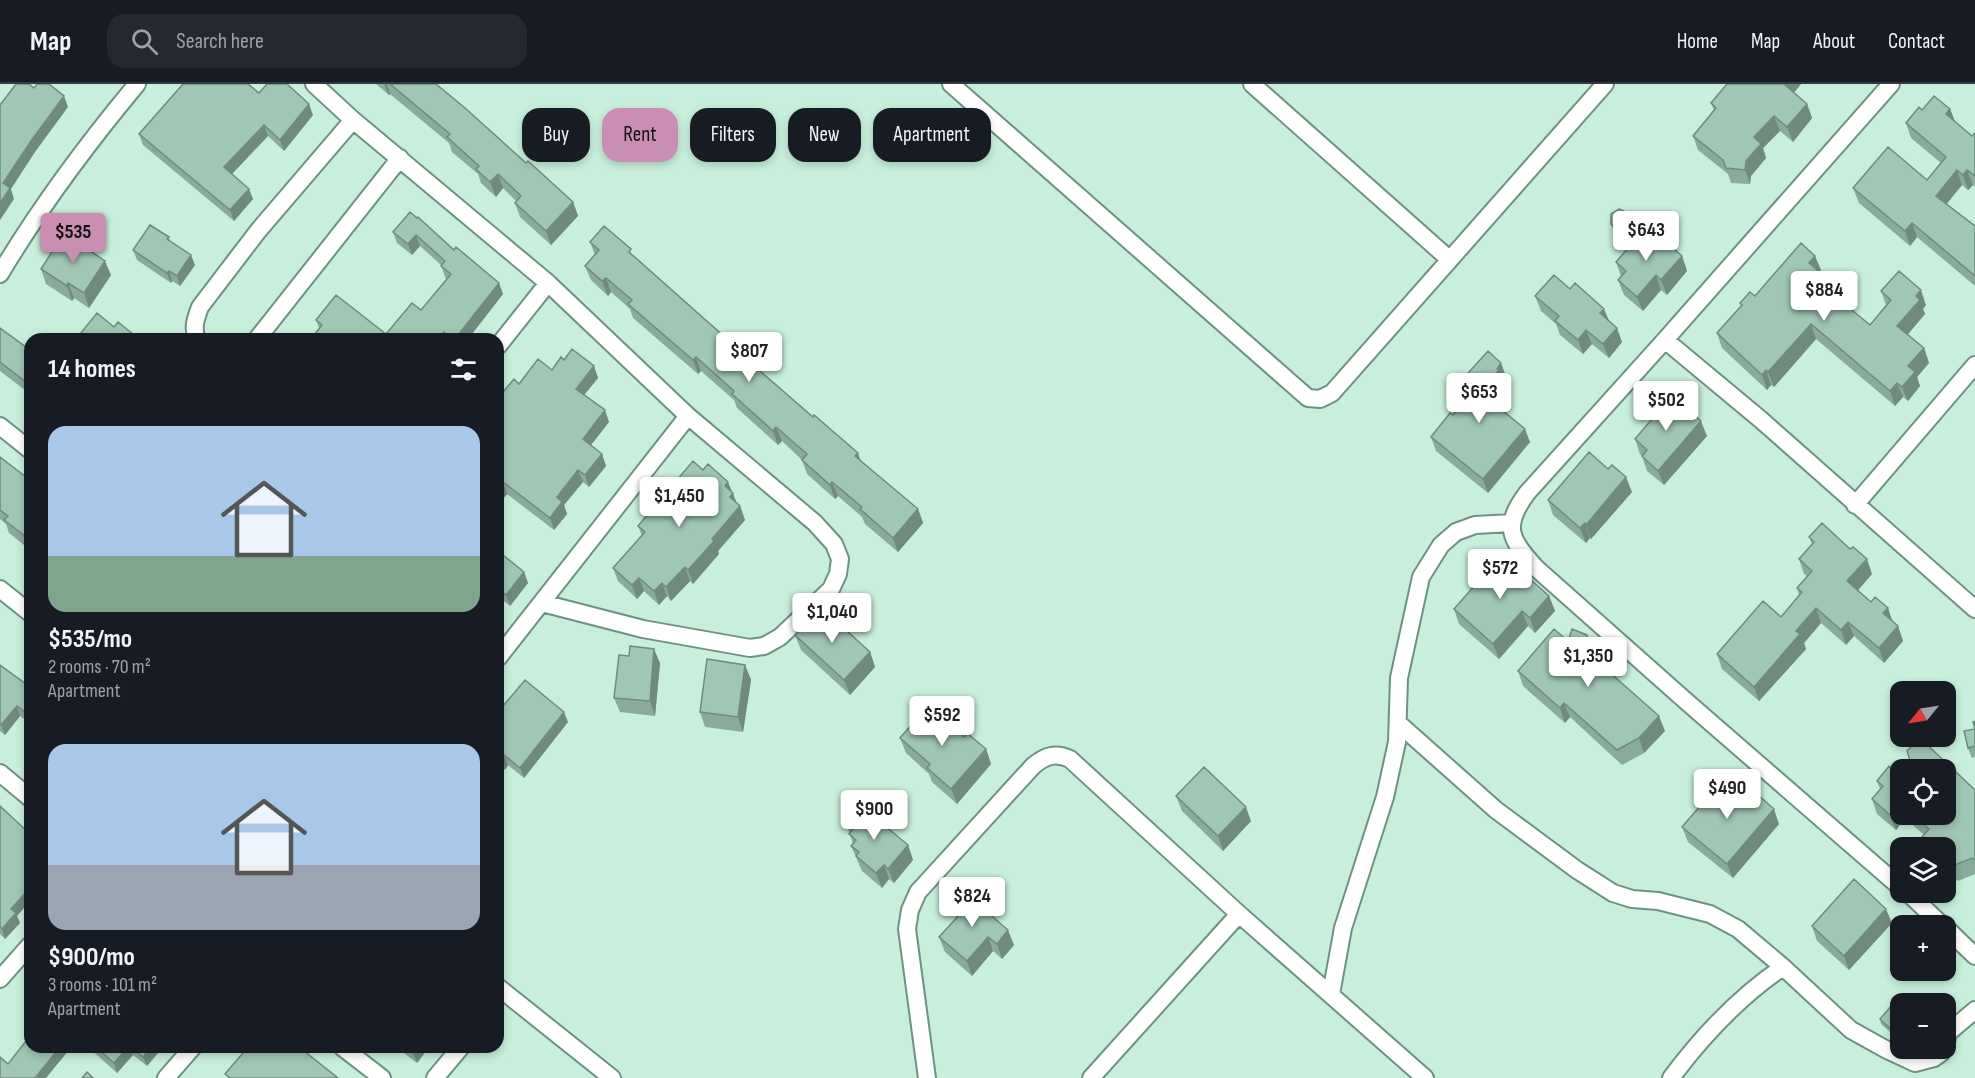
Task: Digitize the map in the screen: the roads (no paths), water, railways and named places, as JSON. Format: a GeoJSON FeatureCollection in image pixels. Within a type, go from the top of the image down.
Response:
{"type":"FeatureCollection","features":[{"type":"Feature","properties":{"kind":"street"},"geometry":{"type":"LineString","coordinates":[[0,274],[20,240],[91,139],[137,84]]}},
{"type":"Feature","properties":{"kind":"street"},"geometry":{"type":"LineString","coordinates":[[314,84],[353,120],[548,283],[688,416],[815,522],[834,544],[840,559],[838,574],[831,589],[780,637],[764,646],[750,648],[643,629],[542,603]]}},
{"type":"Feature","properties":{"kind":"street"},"geometry":{"type":"LineString","coordinates":[[951,84],[1308,398],[1320,399],[1332,393],[1605,84]]}},
{"type":"Feature","properties":{"kind":"street"},"geometry":{"type":"LineString","coordinates":[[1252,84],[1449,259]]}},
{"type":"Feature","properties":{"kind":"street"},"geometry":{"type":"LineString","coordinates":[[1890,878],[1686,702],[1536,568],[1519,549],[1512,536],[1512,523],[1516,508],[1527,494],[1891,84]]}},
{"type":"Feature","properties":{"kind":"street"},"geometry":{"type":"LineString","coordinates":[[195,333],[195,321],[200,307],[258,231],[353,120]]}},
{"type":"Feature","properties":{"kind":"street"},"geometry":{"type":"LineString","coordinates":[[262,333],[400,158]]}},
{"type":"Feature","properties":{"kind":"street"},"geometry":{"type":"LineString","coordinates":[[504,338],[548,283]]}},
{"type":"Feature","properties":{"kind":"street"},"geometry":{"type":"LineString","coordinates":[[1665,340],[1760,419],[1975,609]]}},
{"type":"Feature","properties":{"kind":"street"},"geometry":{"type":"LineString","coordinates":[[1855,505],[1975,365]]}},
{"type":"Feature","properties":{"kind":"street"},"geometry":{"type":"LineString","coordinates":[[504,650],[688,416]]}},
{"type":"Feature","properties":{"kind":"street"},"geometry":{"type":"LineString","coordinates":[[0,426],[24,445]]}},
{"type":"Feature","properties":{"kind":"street"},"geometry":{"type":"LineString","coordinates":[[1331,994],[1343,928],[1385,797],[1397,742],[1399,678],[1421,577],[1441,545],[1456,532],[1475,525],[1512,523]]}},
{"type":"Feature","properties":{"kind":"street"},"geometry":{"type":"LineString","coordinates":[[0,589],[24,608]]}},
{"type":"Feature","properties":{"kind":"street"},"geometry":{"type":"LineString","coordinates":[[1398,723],[1497,810],[1577,870],[1613,893],[1632,899],[1658,901],[1710,914],[1738,929],[1851,1029],[1890,1051]]}},
{"type":"Feature","properties":{"kind":"street"},"geometry":{"type":"LineString","coordinates":[[927,1078],[907,929],[910,910],[918,892],[1033,765],[1043,758],[1062,755],[1070,759],[1239,914],[1425,1078]]}},
{"type":"Feature","properties":{"kind":"street"},"geometry":{"type":"LineString","coordinates":[[0,773],[24,793]]}},
{"type":"Feature","properties":{"kind":"street"},"geometry":{"type":"LineString","coordinates":[[1919,903],[1931,915]]}},
{"type":"Feature","properties":{"kind":"street"},"geometry":{"type":"LineString","coordinates":[[1091,1078],[1239,914]]}},
{"type":"Feature","properties":{"kind":"street"},"geometry":{"type":"LineString","coordinates":[[1956,938],[1975,956]]}},
{"type":"Feature","properties":{"kind":"street"},"geometry":{"type":"LineString","coordinates":[[0,979],[24,952]]}},
{"type":"Feature","properties":{"kind":"street"},"geometry":{"type":"LineString","coordinates":[[1671,1078],[1696,1045],[1741,1000],[1758,984],[1783,967]]}},
{"type":"Feature","properties":{"kind":"street"},"geometry":{"type":"LineString","coordinates":[[504,996],[612,1078]]}},
{"type":"Feature","properties":{"kind":"street"},"geometry":{"type":"LineString","coordinates":[[1956,1026],[1975,1010]]}},
{"type":"Feature","properties":{"kind":"street"},"geometry":{"type":"LineString","coordinates":[[166,1078],[188,1053]]}},
{"type":"Feature","properties":{"kind":"street"},"geometry":{"type":"LineString","coordinates":[[350,1053],[382,1078]]}},
{"type":"Feature","properties":{"kind":"street"},"geometry":{"type":"LineString","coordinates":[[435,1078],[456,1053]]}},
{"type":"Feature","properties":{"kind":"street"},"geometry":{"type":"LineString","coordinates":[[1906,1059],[1915,1063],[1930,1059]]}}]}
